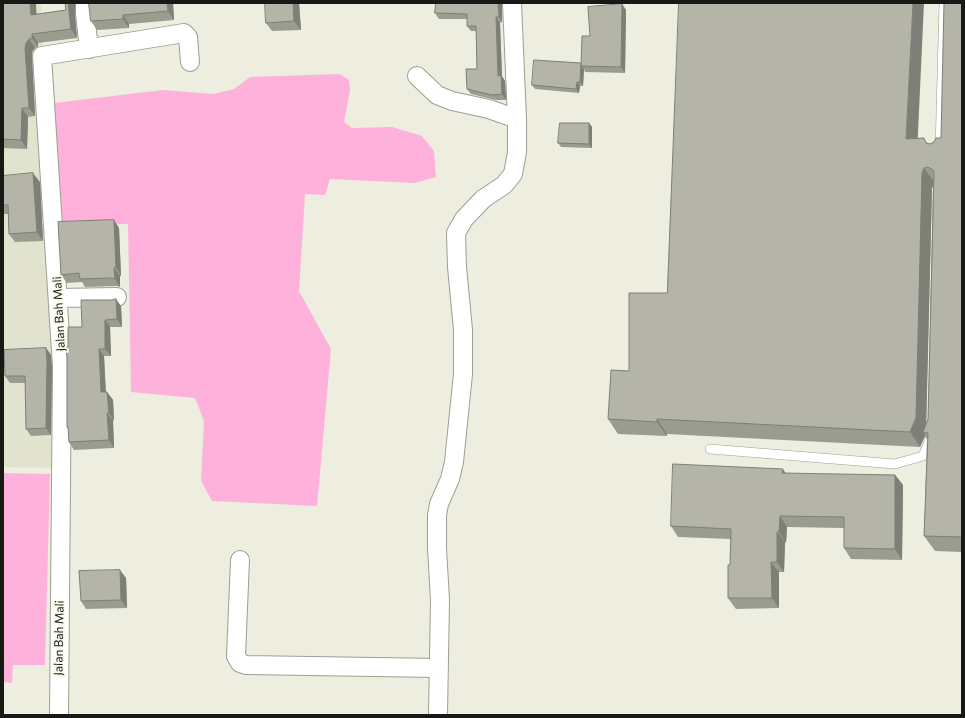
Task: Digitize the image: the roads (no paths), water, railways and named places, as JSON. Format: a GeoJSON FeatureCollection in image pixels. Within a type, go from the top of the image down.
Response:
{"type":"FeatureCollection","features":[{"type":"Feature","properties":{"kind":"street"},"geometry":{"type":"LineString","coordinates":[[88,3],[85,6],[85,14],[89,49]]}},
{"type":"Feature","properties":{"kind":"street"},"geometry":{"type":"LineString","coordinates":[[438,715],[440,600],[437,515],[439,504],[450,480],[454,462],[463,374],[463,330],[457,268],[456,233],[464,219],[483,198],[504,185],[513,174],[517,152],[517,118],[512,3]]}},
{"type":"Feature","properties":{"kind":"street","name":"Jalan Bah Mali"},"geometry":{"type":"LineString","coordinates":[[58,715],[62,368],[42,56],[186,34],[188,37],[190,62]]}},
{"type":"Feature","properties":{"kind":"street"},"geometry":{"type":"LineString","coordinates":[[417,76],[437,94],[452,101],[489,109],[517,118]]}},
{"type":"Feature","properties":{"kind":"street"},"geometry":{"type":"LineString","coordinates":[[58,298],[116,296]]}},
{"type":"Feature","properties":{"kind":"street"},"geometry":{"type":"LineString","coordinates":[[240,560],[236,656],[240,663],[246,665],[439,668]]}},
{"type":"Feature","properties":{"kind":"lane"},"geometry":{"type":"LineString","coordinates":[[940,153],[944,3]]}},
{"type":"Feature","properties":{"kind":"lane"},"geometry":{"type":"LineString","coordinates":[[710,449],[895,464],[923,456],[932,434],[932,426]]}}]}
